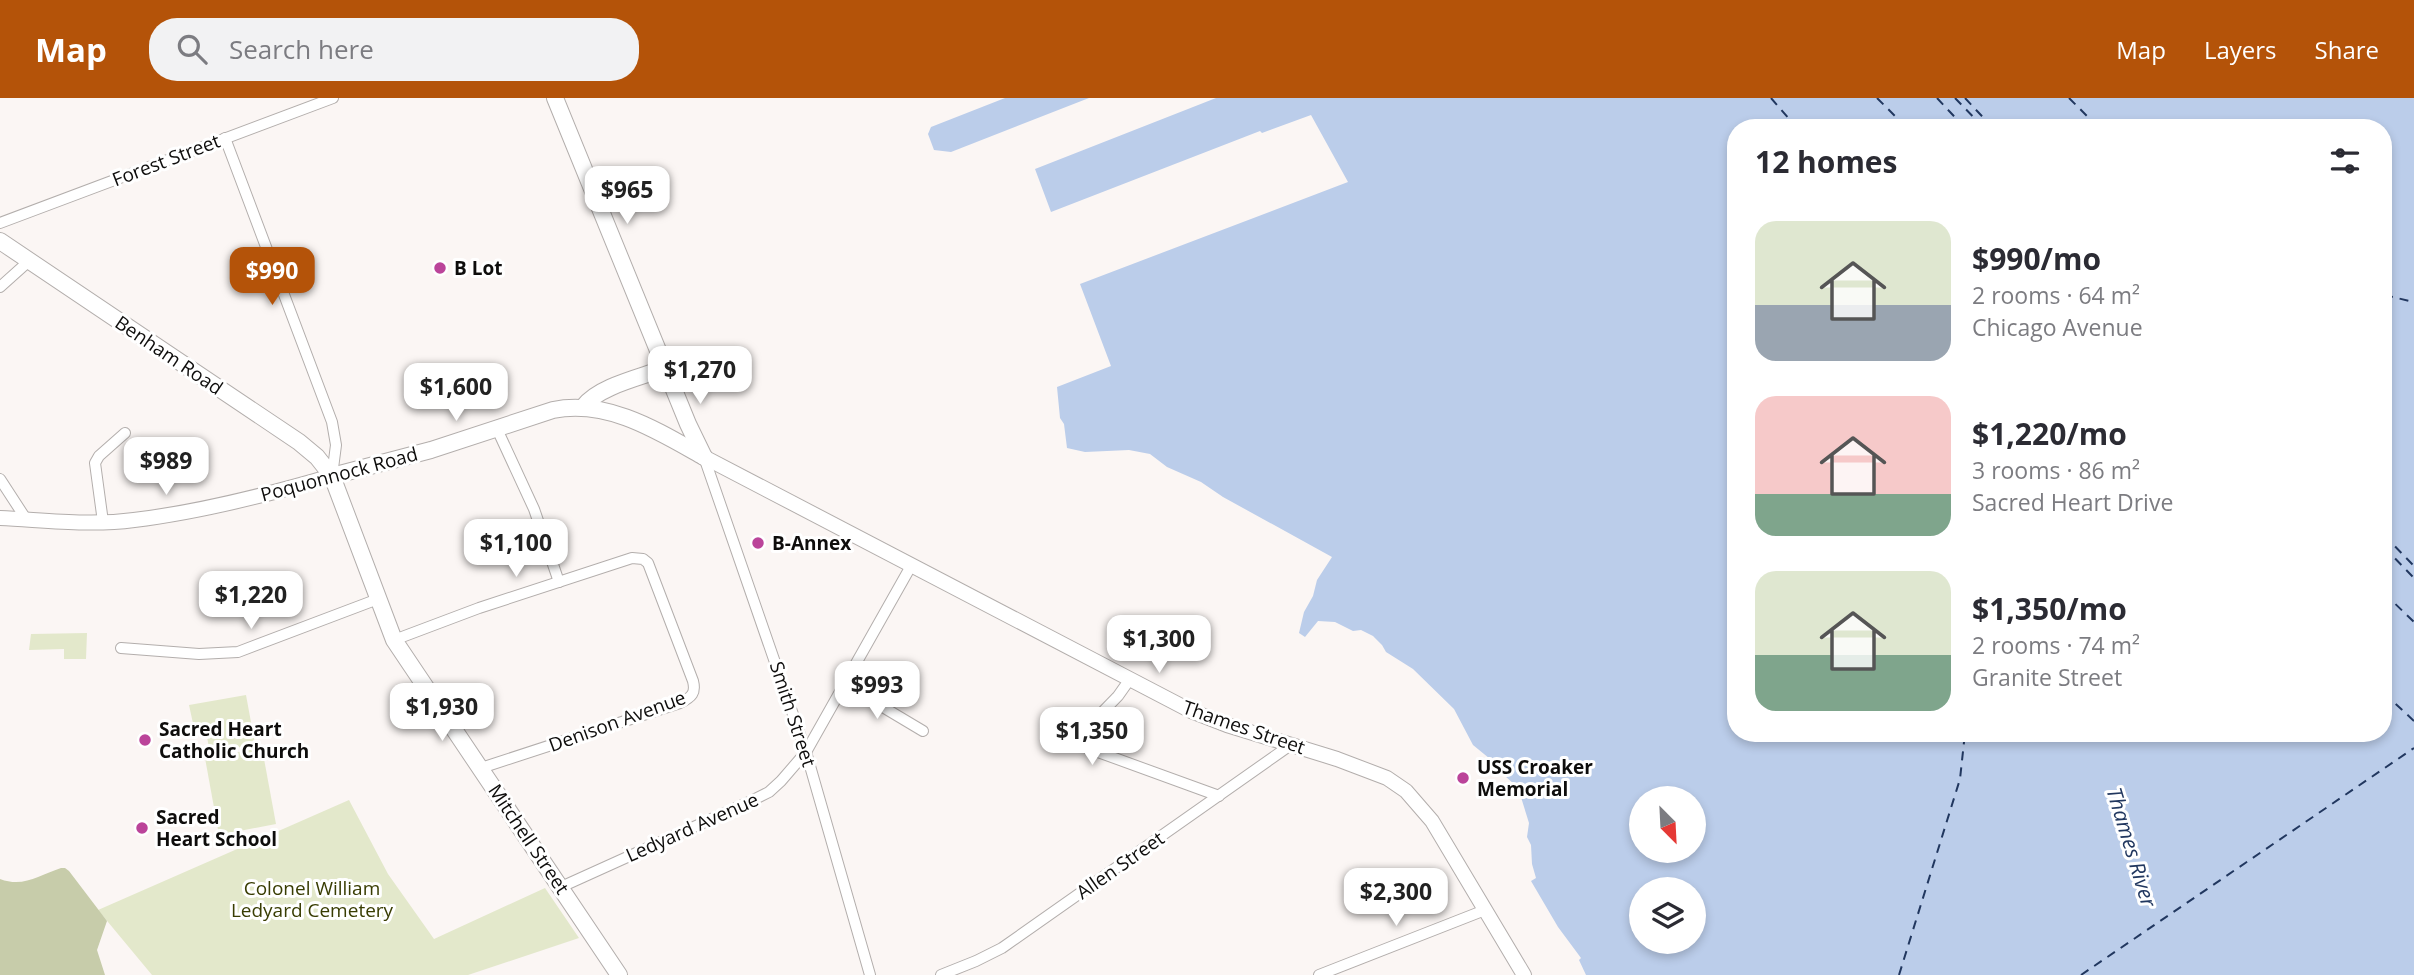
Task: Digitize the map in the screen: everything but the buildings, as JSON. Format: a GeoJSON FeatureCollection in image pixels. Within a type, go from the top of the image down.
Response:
{"type":"FeatureCollection","features":[{"type":"Feature","properties":{"kind":"main road"},"geometry":{"type":"LineString","coordinates":[[555,98],[704,457]]}},
{"type":"Feature","properties":{"kind":"main road","name":"Benham Road"},"geometry":{"type":"LineString","coordinates":[[0,241],[299,442],[317,457],[332,476]]}},
{"type":"Feature","properties":{"kind":"main road"},"geometry":{"type":"LineString","coordinates":[[584,406],[607,389],[665,368]]}},
{"type":"Feature","properties":{"kind":"main road","name":"Poquonnock Road"},"geometry":{"type":"LineString","coordinates":[[332,476],[431,450],[553,410],[584,406],[620,415],[704,457]]}},
{"type":"Feature","properties":{"kind":"main road","name":"Mitchell Street"},"geometry":{"type":"LineString","coordinates":[[332,476],[394,639],[619,975]]}},
{"type":"Feature","properties":{"kind":"street","name":"Forest Street"},"geometry":{"type":"LineString","coordinates":[[0,223],[333,98]]}},
{"type":"Feature","properties":{"kind":"street"},"geometry":{"type":"LineString","coordinates":[[225,138],[332,422],[336,445],[332,476]]}},
{"type":"Feature","properties":{"kind":"street"},"geometry":{"type":"LineString","coordinates":[[0,287],[29,261]]}},
{"type":"Feature","properties":{"kind":"street"},"geometry":{"type":"LineString","coordinates":[[394,639],[559,582],[534,509],[497,429]]}},
{"type":"Feature","properties":{"kind":"street"},"geometry":{"type":"LineString","coordinates":[[103,522],[95,463],[99,456],[125,433]]}},
{"type":"Feature","properties":{"kind":"street","name":"Thames Street"},"geometry":{"type":"LineString","coordinates":[[704,457],[1191,711],[1387,778],[1414,797],[1432,821],[1524,975]]}},
{"type":"Feature","properties":{"kind":"street","name":"Smith Street"},"geometry":{"type":"LineString","coordinates":[[704,457],[806,752],[870,975]]}},
{"type":"Feature","properties":{"kind":"street","name":"Poquonnock Road"},"geometry":{"type":"LineString","coordinates":[[0,518],[103,522],[133,520],[218,505],[332,476]]}},
{"type":"Feature","properties":{"kind":"street"},"geometry":{"type":"LineString","coordinates":[[0,479],[26,519]]}},
{"type":"Feature","properties":{"kind":"street","name":"Denison Avenue"},"geometry":{"type":"LineString","coordinates":[[481,768],[680,702],[693,695],[693,681],[651,568],[643,559],[632,558],[559,582]]}},
{"type":"Feature","properties":{"kind":"street","name":"Ledyard Avenue"},"geometry":{"type":"LineString","coordinates":[[561,887],[769,792],[806,752],[911,566]]}},
{"type":"Feature","properties":{"kind":"street"},"geometry":{"type":"LineString","coordinates":[[121,648],[199,653],[238,652],[378,598]]}},
{"type":"Feature","properties":{"kind":"street"},"geometry":{"type":"LineString","coordinates":[[1129,679],[1118,696],[1083,732],[1080,738],[1082,743],[1087,748],[1123,762],[1219,796]]}},
{"type":"Feature","properties":{"kind":"street"},"geometry":{"type":"LineString","coordinates":[[846,685],[923,731]]}},
{"type":"Feature","properties":{"kind":"street","name":"Allen Street"},"geometry":{"type":"LineString","coordinates":[[941,975],[1002,948],[1292,744]]}},
{"type":"Feature","properties":{"kind":"street"},"geometry":{"type":"LineString","coordinates":[[1319,975],[1485,910]]}},
{"type":"Feature","properties":{"kind":"green space"},"geometry":{"type":"Polygon","coordinates":[[[87,633],[86,659],[64,659],[64,649],[29,650],[31,634],[87,633]]]}},
{"type":"Feature","properties":{"kind":"green space"},"geometry":{"type":"Polygon","coordinates":[[[246,695],[255,744],[210,753],[205,726],[194,728],[189,705],[246,695]]]}},
{"type":"Feature","properties":{"kind":"green space"},"geometry":{"type":"Polygon","coordinates":[[[262,748],[276,824],[219,835],[205,758],[262,748]]]}},
{"type":"Feature","properties":{"kind":"green space","name":"Colonel William Ledyard Cemetery"},"geometry":{"type":"Polygon","coordinates":[[[349,800],[388,874],[434,939],[545,888],[579,938],[468,975],[152,975],[98,910],[349,800]]]}},
{"type":"Feature","properties":{"kind":"green space"},"geometry":{"type":"Polygon","coordinates":[[[61,868],[69,871],[107,921],[97,950],[105,975],[0,975],[0,879],[17,882],[31,880],[61,868]]]}},
{"type":"Feature","properties":{"kind":"water"},"geometry":{"type":"Polygon","coordinates":[[[1005,98],[1089,98],[951,152],[934,150],[928,134],[931,127],[1005,98]]]}},
{"type":"Feature","properties":{"kind":"water","name":"Thames River"},"geometry":{"type":"Polygon","coordinates":[[[1216,98],[2414,98],[2414,975],[1586,975],[1579,960],[1581,958],[1558,927],[1531,881],[1536,878],[1531,845],[1527,837],[1529,823],[1520,794],[1514,784],[1497,769],[1495,763],[1473,745],[1454,709],[1413,669],[1386,652],[1373,636],[1361,630],[1353,631],[1335,622],[1318,621],[1305,637],[1299,633],[1317,580],[1332,557],[1201,482],[1167,467],[1150,454],[1129,450],[1085,452],[1067,448],[1057,387],[1111,366],[1080,284],[1348,182],[1311,115],[1262,133],[1260,131],[1051,212],[1035,169],[1216,98]]]}},
{"type":"Feature","properties":{"kind":"ferry route"},"geometry":{"type":"LineString","coordinates":[[1771,98],[1789,119]]}},
{"type":"Feature","properties":{"kind":"ferry route"},"geometry":{"type":"LineString","coordinates":[[1877,98],[1898,119]]}},
{"type":"Feature","properties":{"kind":"ferry route"},"geometry":{"type":"LineString","coordinates":[[1937,98],[1957,119]]}},
{"type":"Feature","properties":{"kind":"ferry route"},"geometry":{"type":"LineString","coordinates":[[1955,98],[1975,119]]}},
{"type":"Feature","properties":{"kind":"ferry route"},"geometry":{"type":"LineString","coordinates":[[1965,98],[1985,119]]}},
{"type":"Feature","properties":{"kind":"ferry route"},"geometry":{"type":"LineString","coordinates":[[2069,98],[2090,119]]}},
{"type":"Feature","properties":{"kind":"ferry route"},"geometry":{"type":"LineString","coordinates":[[2392,297],[2414,302]]}},
{"type":"Feature","properties":{"kind":"ferry route"},"geometry":{"type":"LineString","coordinates":[[2392,543],[2414,566]]}},
{"type":"Feature","properties":{"kind":"ferry route"},"geometry":{"type":"LineString","coordinates":[[2392,555],[2414,578]]}},
{"type":"Feature","properties":{"kind":"ferry route"},"geometry":{"type":"LineString","coordinates":[[2392,601],[2414,622]]}},
{"type":"Feature","properties":{"kind":"ferry route"},"geometry":{"type":"LineString","coordinates":[[2392,700],[2414,721]]}},
{"type":"Feature","properties":{"kind":"ferry route"},"geometry":{"type":"LineString","coordinates":[[1899,975],[1960,779],[1964,742]]}},
{"type":"Feature","properties":{"kind":"ferry route"},"geometry":{"type":"LineString","coordinates":[[2081,975],[2414,748]]}},
{"type":"Feature","properties":{"kind":"place","name":"B Lot"},"geometry":{"type":"Point","coordinates":[440,268]}},
{"type":"Feature","properties":{"kind":"place","name":"B-Annex"},"geometry":{"type":"Point","coordinates":[758,543]}},
{"type":"Feature","properties":{"kind":"place","name":"Sacred Heart Catholic Church"},"geometry":{"type":"Point","coordinates":[145,740]}},
{"type":"Feature","properties":{"kind":"place","name":"USS Croaker Memorial"},"geometry":{"type":"Point","coordinates":[1463,778]}},
{"type":"Feature","properties":{"kind":"place","name":"Sacred Heart School"},"geometry":{"type":"Point","coordinates":[142,828]}}]}
